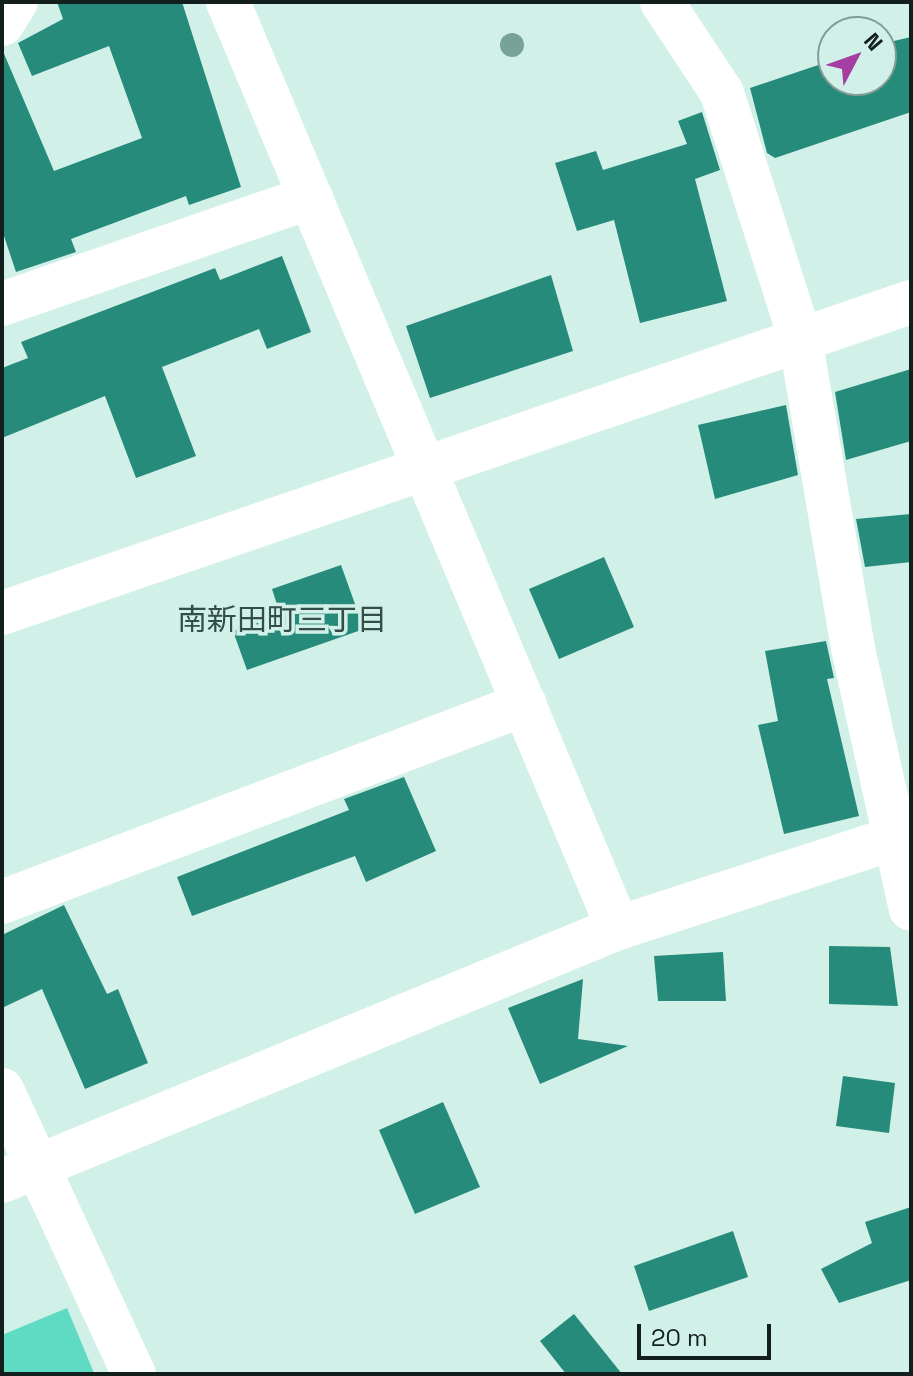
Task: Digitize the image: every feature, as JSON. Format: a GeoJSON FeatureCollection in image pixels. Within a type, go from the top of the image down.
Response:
{"type":"FeatureCollection","features":[{"type":"Feature","properties":{"kind":"street"},"geometry":{"type":"LineString","coordinates":[[2,24],[16,2]]}},
{"type":"Feature","properties":{"kind":"street"},"geometry":{"type":"LineString","coordinates":[[228,2],[618,928]]}},
{"type":"Feature","properties":{"kind":"street"},"geometry":{"type":"LineString","coordinates":[[662,2],[722,93],[800,338],[853,648],[904,835],[911,909]]}},
{"type":"Feature","properties":{"kind":"street"},"geometry":{"type":"LineString","coordinates":[[2,304],[311,197]]}},
{"type":"Feature","properties":{"kind":"street"},"geometry":{"type":"LineString","coordinates":[[2,613],[911,302]]}},
{"type":"Feature","properties":{"kind":"street"},"geometry":{"type":"LineString","coordinates":[[2,902],[525,704]]}},
{"type":"Feature","properties":{"kind":"street"},"geometry":{"type":"LineString","coordinates":[[19,1174],[618,928],[904,835]]}},
{"type":"Feature","properties":{"kind":"street"},"geometry":{"type":"LineString","coordinates":[[2,1090],[19,1174],[134,1374]]}},
{"type":"Feature","properties":{"kind":"green space"},"geometry":{"type":"Polygon","coordinates":[[[67,1308],[94,1373],[2,1374],[2,1335],[67,1308]]]}},
{"type":"Feature","properties":{"kind":"building"},"geometry":{"type":"Polygon","coordinates":[[[57,2],[182,2],[241,187],[189,205],[186,196],[71,239],[76,252],[16,272],[2,230],[2,49],[54,171],[142,138],[109,46],[32,76],[18,43],[63,19],[57,2]]]}},
{"type":"Feature","properties":{"kind":"building"},"geometry":{"type":"Polygon","coordinates":[[[911,37],[911,112],[775,158],[767,153],[750,88],[817,65],[817,96],[897,96],[897,40],[911,37]]]}},
{"type":"Feature","properties":{"kind":"building"},"geometry":{"type":"Polygon","coordinates":[[[702,112],[720,170],[695,179],[727,301],[640,323],[614,220],[577,231],[555,163],[596,151],[603,170],[687,144],[678,121],[702,112]]]}},
{"type":"Feature","properties":{"kind":"building"},"geometry":{"type":"Polygon","coordinates":[[[282,256],[311,332],[267,349],[259,329],[162,367],[196,456],[136,478],[105,396],[2,438],[2,368],[28,358],[21,342],[215,268],[220,280],[282,256]]]}},
{"type":"Feature","properties":{"kind":"building"},"geometry":{"type":"Polygon","coordinates":[[[551,275],[573,351],[430,398],[406,326],[551,275]]]}},
{"type":"Feature","properties":{"kind":"building"},"geometry":{"type":"Polygon","coordinates":[[[911,369],[911,441],[846,460],[835,392],[911,369]]]}},
{"type":"Feature","properties":{"kind":"building"},"geometry":{"type":"Polygon","coordinates":[[[786,405],[798,475],[715,499],[698,425],[786,405]]]}},
{"type":"Feature","properties":{"kind":"building"},"geometry":{"type":"Polygon","coordinates":[[[911,514],[911,562],[865,567],[856,519],[911,514]]]}},
{"type":"Feature","properties":{"kind":"building"},"geometry":{"type":"Polygon","coordinates":[[[604,557],[634,627],[559,659],[529,589],[604,557]]]}},
{"type":"Feature","properties":{"kind":"building"},"geometry":{"type":"Polygon","coordinates":[[[341,565],[364,629],[247,670],[233,631],[280,614],[272,589],[341,565]]]}},
{"type":"Feature","properties":{"kind":"building"},"geometry":{"type":"Polygon","coordinates":[[[826,641],[834,678],[827,679],[859,816],[784,834],[758,725],[778,721],[765,651],[826,641]]]}},
{"type":"Feature","properties":{"kind":"building"},"geometry":{"type":"Polygon","coordinates":[[[404,777],[436,851],[366,882],[355,856],[192,916],[177,877],[349,810],[344,799],[404,777]]]}},
{"type":"Feature","properties":{"kind":"building"},"geometry":{"type":"Polygon","coordinates":[[[64,905],[107,994],[118,989],[148,1063],[85,1089],[42,989],[2,1008],[2,935],[64,905]]]}},
{"type":"Feature","properties":{"kind":"building"},"geometry":{"type":"Polygon","coordinates":[[[829,946],[890,947],[898,1006],[829,1004],[829,946]]]}},
{"type":"Feature","properties":{"kind":"building"},"geometry":{"type":"Polygon","coordinates":[[[723,952],[726,1001],[658,1001],[654,956],[723,952]]]}},
{"type":"Feature","properties":{"kind":"building"},"geometry":{"type":"Polygon","coordinates":[[[583,979],[578,1039],[628,1046],[540,1084],[508,1008],[583,979]]]}},
{"type":"Feature","properties":{"kind":"building"},"geometry":{"type":"Polygon","coordinates":[[[843,1076],[895,1083],[889,1133],[836,1126],[843,1076]]]}},
{"type":"Feature","properties":{"kind":"building"},"geometry":{"type":"Polygon","coordinates":[[[443,1102],[480,1187],[415,1214],[379,1130],[443,1102]]]}},
{"type":"Feature","properties":{"kind":"building"},"geometry":{"type":"Polygon","coordinates":[[[911,1207],[911,1280],[839,1303],[821,1269],[872,1243],[865,1222],[911,1207]]]}},
{"type":"Feature","properties":{"kind":"building"},"geometry":{"type":"Polygon","coordinates":[[[733,1231],[748,1277],[649,1311],[634,1266],[733,1231]]]}},
{"type":"Feature","properties":{"kind":"building"},"geometry":{"type":"Polygon","coordinates":[[[574,1314],[622,1374],[566,1374],[540,1341],[574,1314]]]}},
{"type":"Feature","properties":{"kind":"district","name":"南新田町三丁目"},"geometry":{"type":"Point","coordinates":[282,620]}}]}
